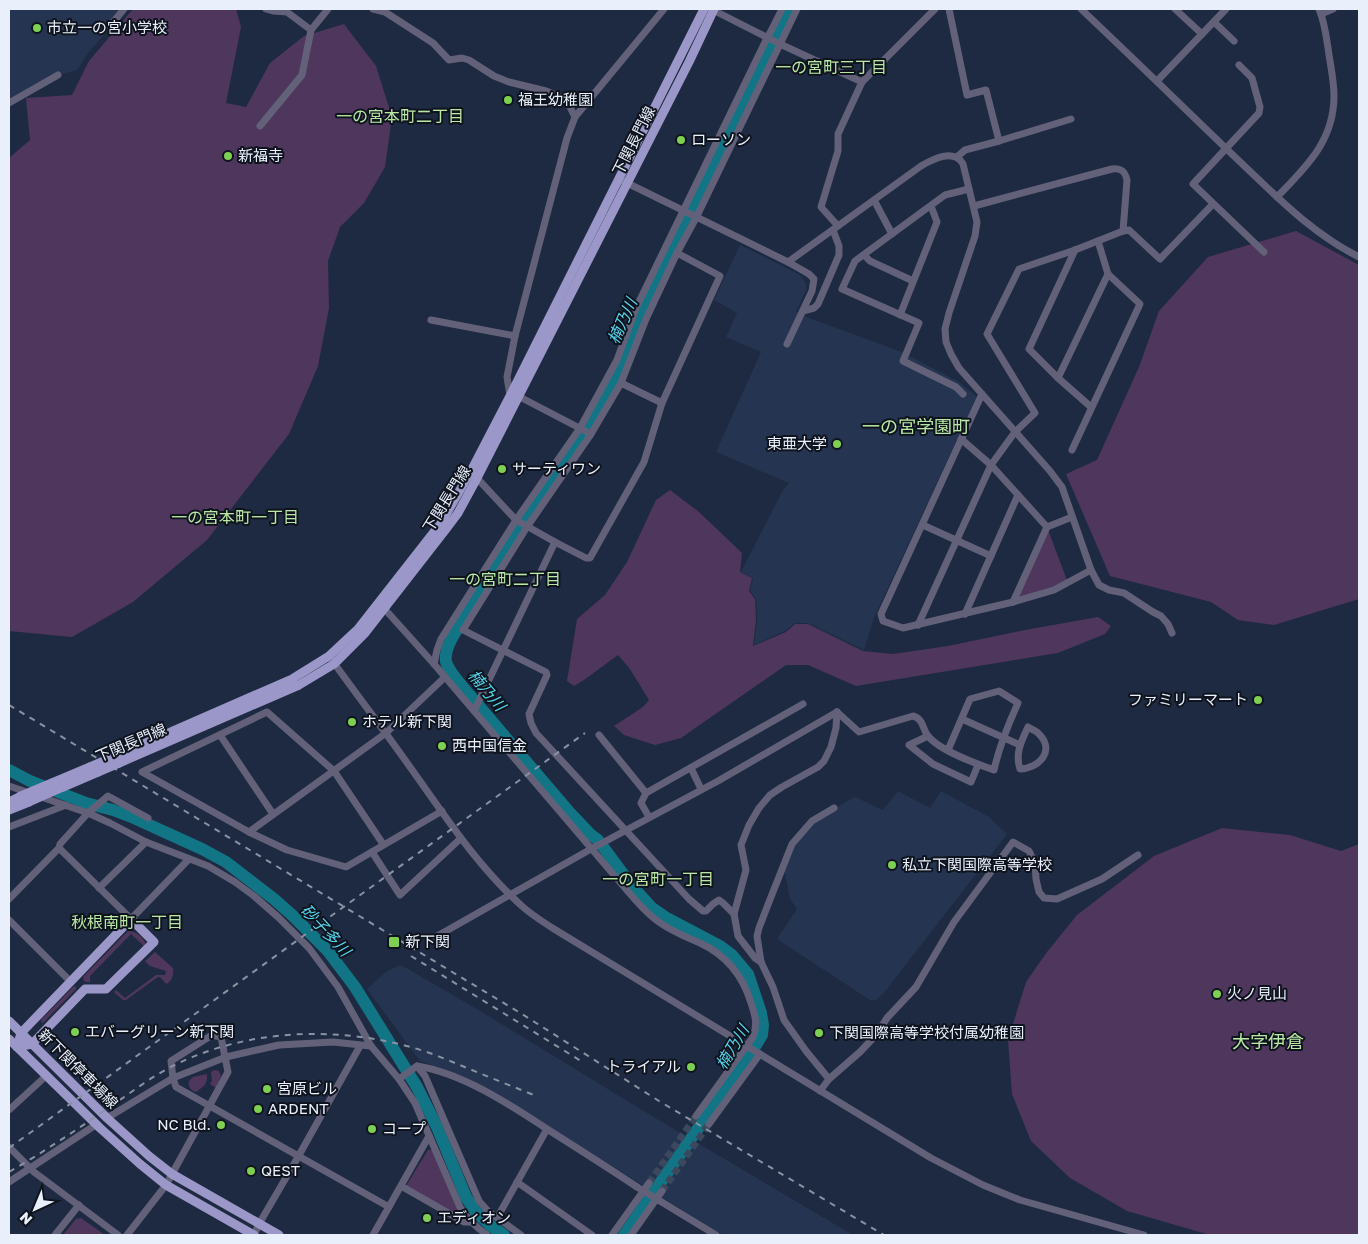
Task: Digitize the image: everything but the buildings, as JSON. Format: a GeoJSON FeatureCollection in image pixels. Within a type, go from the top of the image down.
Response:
{"type":"FeatureCollection","features":[{"type":"Feature","properties":{"kind":"main road","name":"下関長門線"},"geometry":{"type":"LineString","coordinates":[[9,802],[63,787],[115,760],[332,660],[358,629],[381,606],[474,475],[513,395],[711,9]]}},
{"type":"Feature","properties":{"kind":"main road","name":"下関長門線"},"geometry":{"type":"LineString","coordinates":[[9,810],[52,783],[94,770]]}},
{"type":"Feature","properties":{"kind":"main road"},"geometry":{"type":"LineString","coordinates":[[9,1021],[21,1033],[131,919],[154,942],[106,990],[85,989],[73,980]]}},
{"type":"Feature","properties":{"kind":"main road"},"geometry":{"type":"LineString","coordinates":[[9,1039],[17,1047],[32,1044],[85,989]]}},
{"type":"Feature","properties":{"kind":"main road","name":"新下関停車場線"},"geometry":{"type":"LineString","coordinates":[[254,1235],[166,1185],[140,1164],[17,1047],[21,1033],[107,1118],[149,1156],[172,1174],[279,1235]]}},
{"type":"Feature","properties":{"kind":"street"},"geometry":{"type":"LineString","coordinates":[[110,26],[124,9]]}},
{"type":"Feature","properties":{"kind":"street"},"geometry":{"type":"LineString","coordinates":[[266,9],[287,12],[311,30]]}},
{"type":"Feature","properties":{"kind":"street"},"geometry":{"type":"LineString","coordinates":[[260,126],[302,75],[311,30],[328,9]]}},
{"type":"Feature","properties":{"kind":"street"},"geometry":{"type":"LineString","coordinates":[[373,9],[387,11],[433,43],[449,60],[462,58],[469,60],[494,76],[509,82],[546,90],[566,99],[575,117]]}},
{"type":"Feature","properties":{"kind":"street"},"geometry":{"type":"LineString","coordinates":[[591,434],[513,395],[507,376],[515,336],[567,138],[575,117],[664,9]]}},
{"type":"Feature","properties":{"kind":"street"},"geometry":{"type":"LineString","coordinates":[[711,9],[778,44],[862,82]]}},
{"type":"Feature","properties":{"kind":"street"},"geometry":{"type":"LineString","coordinates":[[434,664],[441,639],[516,520],[580,428],[617,360],[636,308],[782,9]]}},
{"type":"Feature","properties":{"kind":"street"},"geometry":{"type":"LineString","coordinates":[[734,914],[719,900],[703,912],[536,732],[529,714],[547,675],[546,672],[462,630],[527,527],[591,434],[621,383],[646,319],[677,253],[778,44],[797,9]]}},
{"type":"Feature","properties":{"kind":"street"},"geometry":{"type":"LineString","coordinates":[[802,311],[814,308],[818,304],[840,255],[835,228],[821,207],[838,151],[838,134],[862,82],[935,9]]}},
{"type":"Feature","properties":{"kind":"street"},"geometry":{"type":"LineString","coordinates":[[949,9],[967,95],[986,90],[999,141]]}},
{"type":"Feature","properties":{"kind":"street"},"geometry":{"type":"LineString","coordinates":[[1081,9],[1277,197],[1312,228],[1338,246],[1359,257]]}},
{"type":"Feature","properties":{"kind":"street"},"geometry":{"type":"LineString","coordinates":[[1175,9],[1202,34]]}},
{"type":"Feature","properties":{"kind":"street"},"geometry":{"type":"LineString","coordinates":[[1157,81],[1226,9]]}},
{"type":"Feature","properties":{"kind":"street"},"geometry":{"type":"LineString","coordinates":[[1277,197],[1317,152],[1330,125],[1334,96],[1333,81],[1326,33],[1320,11],[1333,9]]}},
{"type":"Feature","properties":{"kind":"street"},"geometry":{"type":"LineString","coordinates":[[1214,22],[1234,41]]}},
{"type":"Feature","properties":{"kind":"street"},"geometry":{"type":"LineString","coordinates":[[1239,65],[1252,78],[1260,113],[1193,184],[1264,252]]}},
{"type":"Feature","properties":{"kind":"street"},"geometry":{"type":"LineString","coordinates":[[9,103],[58,74]]}},
{"type":"Feature","properties":{"kind":"street"},"geometry":{"type":"LineString","coordinates":[[958,157],[965,150],[1071,119]]}},
{"type":"Feature","properties":{"kind":"street"},"geometry":{"type":"LineString","coordinates":[[788,262],[926,163],[949,155],[958,157],[963,164],[978,222],[949,313],[945,329],[946,342],[959,368],[1062,487],[1091,570],[1100,585],[1109,590],[1124,593],[1153,612],[1168,624],[1172,633]]}},
{"type":"Feature","properties":{"kind":"street"},"geometry":{"type":"LineString","coordinates":[[974,206],[1118,169],[1123,170],[1127,180],[1123,231]]}},
{"type":"Feature","properties":{"kind":"street"},"geometry":{"type":"LineString","coordinates":[[623,181],[809,274],[814,279],[812,291],[787,344]]}},
{"type":"Feature","properties":{"kind":"street"},"geometry":{"type":"LineString","coordinates":[[963,394],[956,387],[903,361],[919,323],[842,289],[855,261],[945,195],[969,189]]}},
{"type":"Feature","properties":{"kind":"street"},"geometry":{"type":"LineString","coordinates":[[874,200],[892,234]]}},
{"type":"Feature","properties":{"kind":"street"},"geometry":{"type":"LineString","coordinates":[[918,625],[992,465],[1015,432],[1035,413],[988,334],[1019,269],[1129,230],[1160,259],[1213,204]]}},
{"type":"Feature","properties":{"kind":"street"},"geometry":{"type":"LineString","coordinates":[[900,314],[937,222],[931,206]]}},
{"type":"Feature","properties":{"kind":"street"},"geometry":{"type":"LineString","coordinates":[[1072,450],[1140,304],[1108,274],[1098,241]]}},
{"type":"Feature","properties":{"kind":"street"},"geometry":{"type":"LineString","coordinates":[[1074,250],[1029,349],[1091,407]]}},
{"type":"Feature","properties":{"kind":"street"},"geometry":{"type":"LineString","coordinates":[[474,475],[516,520],[554,542],[586,558],[590,558],[644,462],[662,403],[720,276],[677,253]]}},
{"type":"Feature","properties":{"kind":"street"},"geometry":{"type":"LineString","coordinates":[[864,255],[870,261],[913,281]]}},
{"type":"Feature","properties":{"kind":"street"},"geometry":{"type":"LineString","coordinates":[[1058,378],[1108,274]]}},
{"type":"Feature","properties":{"kind":"street"},"geometry":{"type":"LineString","coordinates":[[431,320],[515,336]]}},
{"type":"Feature","properties":{"kind":"street"},"geometry":{"type":"LineString","coordinates":[[621,383],[662,403]]}},
{"type":"Feature","properties":{"kind":"street"},"geometry":{"type":"LineString","coordinates":[[982,394],[880,614],[883,621],[903,628],[965,614],[1054,590],[1091,570]]}},
{"type":"Feature","properties":{"kind":"street"},"geometry":{"type":"LineString","coordinates":[[961,439],[992,465],[1047,527]]}},
{"type":"Feature","properties":{"kind":"street"},"geometry":{"type":"LineString","coordinates":[[965,614],[1018,495]]}},
{"type":"Feature","properties":{"kind":"street"},"geometry":{"type":"LineString","coordinates":[[1013,602],[1047,527],[1072,517]]}},
{"type":"Feature","properties":{"kind":"street"},"geometry":{"type":"LineString","coordinates":[[924,526],[991,556]]}},
{"type":"Feature","properties":{"kind":"street"},"geometry":{"type":"LineString","coordinates":[[474,711],[554,542]]}},
{"type":"Feature","properties":{"kind":"street"},"geometry":{"type":"LineString","coordinates":[[381,606],[434,664],[631,896],[653,917],[673,931],[716,952],[729,962],[746,988],[756,1021],[756,1030],[696,1116]]}},
{"type":"Feature","properties":{"kind":"street"},"geometry":{"type":"LineString","coordinates":[[332,660],[460,838],[492,877],[525,908],[554,929],[931,1158],[983,1185],[1020,1200],[1144,1235]]}},
{"type":"Feature","properties":{"kind":"street"},"geometry":{"type":"LineString","coordinates":[[249,832],[386,733],[445,677]]}},
{"type":"Feature","properties":{"kind":"street"},"geometry":{"type":"LineString","coordinates":[[837,712],[859,732],[913,716],[918,717],[928,736],[936,743],[948,750],[978,765],[994,770],[1003,738],[1018,703],[999,691],[970,699],[948,750]]}},
{"type":"Feature","properties":{"kind":"street"},"geometry":{"type":"LineString","coordinates":[[650,818],[641,803],[646,793],[803,704]]}},
{"type":"Feature","properties":{"kind":"street"},"geometry":{"type":"LineString","coordinates":[[383,844],[334,771],[268,712],[142,772],[249,832],[287,850],[346,867],[442,811]]}},
{"type":"Feature","properties":{"kind":"street"},"geometry":{"type":"LineString","coordinates":[[432,939],[591,848],[626,831],[791,740],[837,712]]}},
{"type":"Feature","properties":{"kind":"street"},"geometry":{"type":"LineString","coordinates":[[761,962],[755,958],[738,936],[734,914],[746,870],[741,845],[749,825],[759,808],[770,796],[782,787],[818,768],[824,762],[831,747],[836,728],[837,712]]}},
{"type":"Feature","properties":{"kind":"street"},"geometry":{"type":"LineString","coordinates":[[962,719],[1020,745]]}},
{"type":"Feature","properties":{"kind":"street"},"geometry":{"type":"LineString","coordinates":[[1028,728],[1038,733],[1045,744],[1045,754],[1038,764],[1020,769],[1017,760],[1020,745],[1028,728]]}},
{"type":"Feature","properties":{"kind":"street"},"geometry":{"type":"LineString","coordinates":[[599,735],[646,793]]}},
{"type":"Feature","properties":{"kind":"street"},"geometry":{"type":"LineString","coordinates":[[220,736],[273,814]]}},
{"type":"Feature","properties":{"kind":"street"},"geometry":{"type":"LineString","coordinates":[[928,736],[909,745],[932,764],[971,782],[978,765]]}},
{"type":"Feature","properties":{"kind":"street"},"geometry":{"type":"LineString","coordinates":[[691,768],[701,789]]}},
{"type":"Feature","properties":{"kind":"street"},"geometry":{"type":"LineString","coordinates":[[9,786],[90,812],[146,842],[208,866],[254,896],[309,948],[338,987],[371,1046],[400,1078],[415,1102],[465,1216],[487,1235]]}},
{"type":"Feature","properties":{"kind":"street"},"geometry":{"type":"LineString","coordinates":[[9,899],[59,848],[60,844],[90,812],[108,796],[148,818]]}},
{"type":"Feature","properties":{"kind":"street"},"geometry":{"type":"LineString","coordinates":[[9,827],[66,805]]}},
{"type":"Feature","properties":{"kind":"street"},"geometry":{"type":"LineString","coordinates":[[829,1079],[784,1020],[773,987],[761,962],[757,936],[792,844],[812,821],[834,808]]}},
{"type":"Feature","properties":{"kind":"street"},"geometry":{"type":"LineString","coordinates":[[372,852],[400,895],[460,838]]}},
{"type":"Feature","properties":{"kind":"street"},"geometry":{"type":"LineString","coordinates":[[99,888],[146,842]]}},
{"type":"Feature","properties":{"kind":"street"},"geometry":{"type":"LineString","coordinates":[[820,1091],[829,1079],[876,1035],[887,1018],[916,988],[954,922],[1013,842],[1029,851],[1035,863],[1039,892],[1044,898],[1057,900],[1102,879],[1138,855]]}},
{"type":"Feature","properties":{"kind":"street"},"geometry":{"type":"LineString","coordinates":[[59,848],[131,919],[189,859]]}},
{"type":"Feature","properties":{"kind":"street"},"geometry":{"type":"LineString","coordinates":[[9,920],[73,980]]}},
{"type":"Feature","properties":{"kind":"street"},"geometry":{"type":"LineString","coordinates":[[127,1235],[166,1185],[210,1106],[228,1072],[221,1037],[212,1035],[171,1061],[176,1087],[210,1106],[298,1156],[389,1207]]}},
{"type":"Feature","properties":{"kind":"street"},"geometry":{"type":"LineString","coordinates":[[107,1118],[173,1078],[226,1057],[279,1045],[333,1042],[371,1046]]}},
{"type":"Feature","properties":{"kind":"street"},"geometry":{"type":"LineString","coordinates":[[254,1235],[360,1046]]}},
{"type":"Feature","properties":{"kind":"street"},"geometry":{"type":"LineString","coordinates":[[708,1124],[760,1054]]}},
{"type":"Feature","properties":{"kind":"street"},"geometry":{"type":"LineString","coordinates":[[400,1078],[415,1067],[429,1068],[458,1078],[498,1097],[637,1187],[716,1235]]}},
{"type":"Feature","properties":{"kind":"street"},"geometry":{"type":"LineString","coordinates":[[415,1067],[425,1076],[479,1201],[488,1211],[521,1235]]}},
{"type":"Feature","properties":{"kind":"street"},"geometry":{"type":"LineString","coordinates":[[9,1110],[46,1076]]}},
{"type":"Feature","properties":{"kind":"street"},"geometry":{"type":"LineString","coordinates":[[9,1182],[97,1124]]}},
{"type":"Feature","properties":{"kind":"street"},"geometry":{"type":"LineString","coordinates":[[497,1218],[547,1129]]}},
{"type":"Feature","properties":{"kind":"street"},"geometry":{"type":"LineString","coordinates":[[373,1235],[429,1136]]}},
{"type":"Feature","properties":{"kind":"street"},"geometry":{"type":"LineString","coordinates":[[9,1147],[31,1168],[118,1235]]}},
{"type":"Feature","properties":{"kind":"street"},"geometry":{"type":"LineString","coordinates":[[517,1182],[592,1235]]}},
{"type":"Feature","properties":{"kind":"street"},"geometry":{"type":"LineString","coordinates":[[612,1235],[650,1183]]}},
{"type":"Feature","properties":{"kind":"street"},"geometry":{"type":"LineString","coordinates":[[401,1186],[464,1222],[471,1222]]}},
{"type":"Feature","properties":{"kind":"street"},"geometry":{"type":"LineString","coordinates":[[631,1235],[662,1191]]}},
{"type":"Feature","properties":{"kind":"street"},"geometry":{"type":"LineString","coordinates":[[56,1235],[79,1205]]}},
{"type":"Feature","properties":{"kind":"shaded area"},"geometry":{"type":"Polygon","coordinates":[[[9,9],[121,9],[107,24],[110,28],[88,53],[77,70],[58,75],[13,102],[9,99],[9,9]]]}},
{"type":"Feature","properties":{"kind":"shaded area"},"geometry":{"type":"Polygon","coordinates":[[[133,9],[236,9],[241,27],[226,103],[246,107],[270,63],[304,36],[344,24],[376,66],[392,117],[385,167],[364,203],[340,227],[328,261],[329,308],[318,366],[289,434],[207,540],[133,602],[72,637],[9,631],[9,158],[30,140],[26,98],[72,95],[89,61],[133,9]]]}},
{"type":"Feature","properties":{"kind":"shaded area"},"geometry":{"type":"Polygon","coordinates":[[[1296,231],[1359,265],[1359,599],[1274,625],[1238,620],[1211,602],[1110,576],[1066,474],[1097,460],[1139,367],[1159,311],[1208,257],[1296,231]]]}},
{"type":"Feature","properties":{"kind":"shaded area","name":"東亜大学"},"geometry":{"type":"Polygon","coordinates":[[[740,245],[800,275],[806,283],[806,290],[796,312],[902,352],[959,382],[978,398],[874,618],[864,650],[808,623],[795,623],[785,631],[754,645],[757,619],[756,599],[750,590],[753,578],[741,572],[783,490],[789,483],[716,452],[761,352],[726,337],[737,313],[714,300],[740,245]]]}},
{"type":"Feature","properties":{"kind":"shaded area"},"geometry":{"type":"Polygon","coordinates":[[[670,490],[699,512],[742,553],[740,572],[752,578],[749,591],[755,599],[756,619],[753,646],[786,632],[795,624],[808,624],[863,651],[893,654],[948,646],[1098,617],[1111,626],[1105,634],[1058,653],[856,686],[808,665],[786,665],[681,738],[655,745],[624,735],[614,726],[643,707],[649,700],[630,669],[618,655],[574,686],[567,681],[577,619],[605,595],[627,562],[656,500],[670,490]]]}},
{"type":"Feature","properties":{"kind":"shaded area"},"geometry":{"type":"Polygon","coordinates":[[[1047,527],[1068,583],[1013,602],[1047,527]]]}},
{"type":"Feature","properties":{"kind":"shaded area"},"geometry":{"type":"Polygon","coordinates":[[[898,791],[930,808],[941,791],[989,817],[1007,834],[883,994],[876,1000],[870,1000],[777,939],[797,909],[790,899],[783,864],[792,844],[812,821],[855,797],[883,810],[898,791]]]}},
{"type":"Feature","properties":{"kind":"shaded area"},"geometry":{"type":"Polygon","coordinates":[[[1222,828],[1290,835],[1341,851],[1359,844],[1359,1235],[1210,1235],[1127,1211],[1070,1178],[1031,1141],[1012,1094],[1008,1040],[1026,982],[1047,952],[1077,915],[1154,856],[1222,828]]]}},
{"type":"Feature","properties":{"kind":"shaded area"},"geometry":{"type":"Polygon","coordinates":[[[128,931],[134,932],[141,937],[146,944],[145,947],[131,934],[90,976],[90,982],[84,981],[83,977],[128,931]]]}},
{"type":"Feature","properties":{"kind":"shaded area"},"geometry":{"type":"Polygon","coordinates":[[[155,952],[173,968],[171,980],[166,984],[158,977],[126,1000],[123,1000],[114,992],[116,990],[125,998],[156,975],[165,975],[166,971],[150,966],[145,961],[155,952]]]}},
{"type":"Feature","properties":{"kind":"shaded area"},"geometry":{"type":"Polygon","coordinates":[[[401,965],[853,1235],[723,1235],[500,1095],[469,1079],[420,1061],[367,989],[387,971],[401,965]]]}},
{"type":"Feature","properties":{"kind":"shaded area"},"geometry":{"type":"Polygon","coordinates":[[[74,986],[76,989],[42,1023],[41,1020],[74,986]]]}},
{"type":"Feature","properties":{"kind":"shaded area"},"geometry":{"type":"Polygon","coordinates":[[[214,1070],[219,1071],[221,1076],[216,1088],[210,1084],[212,1081],[211,1072],[214,1070]]]}},
{"type":"Feature","properties":{"kind":"shaded area"},"geometry":{"type":"Polygon","coordinates":[[[207,1074],[207,1080],[203,1087],[196,1092],[189,1087],[189,1081],[193,1077],[207,1074]]]}},
{"type":"Feature","properties":{"kind":"shaded area"},"geometry":{"type":"Polygon","coordinates":[[[428,1150],[433,1150],[462,1217],[460,1219],[406,1186],[428,1150]]]}},
{"type":"Feature","properties":{"kind":"shaded area"},"geometry":{"type":"Polygon","coordinates":[[[81,1218],[105,1235],[63,1235],[76,1219],[81,1218]]]}},
{"type":"Feature","properties":{"kind":"waterway","name":"楠乃川"},"geometry":{"type":"LineString","coordinates":[[624,1235],[756,1045],[762,1035],[761,1013],[748,974],[732,955],[720,946],[665,917],[652,908],[632,886],[598,840],[570,813],[461,685],[448,668],[446,652],[452,638],[519,528],[610,390],[629,351],[636,326],[789,9]]}},
{"type":"Feature","properties":{"kind":"waterway","name":"砂子多川"},"geometry":{"type":"LineString","coordinates":[[9,770],[30,781],[86,803],[134,818],[202,849],[226,862],[292,915],[327,950],[355,987],[417,1087],[437,1127],[466,1197],[475,1211],[504,1235]]}},
{"type":"Feature","properties":{"kind":"tunnel"},"geometry":{"type":"LineString","coordinates":[[649,1183],[696,1116]]}},
{"type":"Feature","properties":{"kind":"tunnel"},"geometry":{"type":"LineString","coordinates":[[662,1191],[709,1124]]}},
{"type":"Feature","properties":{"kind":"railway"},"geometry":{"type":"LineString","coordinates":[[9,705],[522,1014],[659,1101],[884,1235]]}},
{"type":"Feature","properties":{"kind":"railway"},"geometry":{"type":"LineString","coordinates":[[9,1148],[585,733]]}},
{"type":"Feature","properties":{"kind":"railway"},"geometry":{"type":"LineString","coordinates":[[411,956],[581,1061]]}},
{"type":"Feature","properties":{"kind":"railway"},"geometry":{"type":"LineString","coordinates":[[9,1172],[167,1069],[196,1056],[226,1046],[257,1039],[320,1034],[352,1036],[383,1041],[427,1052],[534,1095]]}},
{"type":"Feature","properties":{"kind":"place","name":"市立一の宮小学校"},"geometry":{"type":"Point","coordinates":[37,28]}},
{"type":"Feature","properties":{"kind":"place","name":"福王幼稚園"},"geometry":{"type":"Point","coordinates":[508,100]}},
{"type":"Feature","properties":{"kind":"place","name":"ローソン"},"geometry":{"type":"Point","coordinates":[681,140]}},
{"type":"Feature","properties":{"kind":"place","name":"新福寺"},"geometry":{"type":"Point","coordinates":[228,156]}},
{"type":"Feature","properties":{"kind":"place","name":"東亜大学"},"geometry":{"type":"Point","coordinates":[837,444]}},
{"type":"Feature","properties":{"kind":"place","name":"サーティワン"},"geometry":{"type":"Point","coordinates":[502,469]}},
{"type":"Feature","properties":{"kind":"place","name":"ファミリーマート"},"geometry":{"type":"Point","coordinates":[1258,700]}},
{"type":"Feature","properties":{"kind":"place","name":"ホテル新下関"},"geometry":{"type":"Point","coordinates":[352,722]}},
{"type":"Feature","properties":{"kind":"place","name":"西中国信金"},"geometry":{"type":"Point","coordinates":[442,746]}},
{"type":"Feature","properties":{"kind":"place","name":"私立下関国際高等学校"},"geometry":{"type":"Point","coordinates":[892,865]}},
{"type":"Feature","properties":{"kind":"place","name":"新下関"},"geometry":{"type":"Point","coordinates":[394,942]}},
{"type":"Feature","properties":{"kind":"place","name":"火ノ見山"},"geometry":{"type":"Point","coordinates":[1217,994]}},
{"type":"Feature","properties":{"kind":"place","name":"エバーグリーン新下関"},"geometry":{"type":"Point","coordinates":[75,1032]}},
{"type":"Feature","properties":{"kind":"place","name":"下関国際高等学校付属幼稚園"},"geometry":{"type":"Point","coordinates":[819,1033]}},
{"type":"Feature","properties":{"kind":"place","name":"トライアル"},"geometry":{"type":"Point","coordinates":[691,1067]}},
{"type":"Feature","properties":{"kind":"place","name":"宮原ビル"},"geometry":{"type":"Point","coordinates":[267,1089]}},
{"type":"Feature","properties":{"kind":"place","name":"ARDENT"},"geometry":{"type":"Point","coordinates":[258,1109]}},
{"type":"Feature","properties":{"kind":"place","name":"NC Bld."},"geometry":{"type":"Point","coordinates":[221,1125]}},
{"type":"Feature","properties":{"kind":"place","name":"コープ"},"geometry":{"type":"Point","coordinates":[372,1129]}},
{"type":"Feature","properties":{"kind":"place","name":"QEST"},"geometry":{"type":"Point","coordinates":[251,1171]}},
{"type":"Feature","properties":{"kind":"place","name":"エディオン"},"geometry":{"type":"Point","coordinates":[427,1218]}},
{"type":"Feature","properties":{"kind":"district","name":"一の宮町三丁目"},"geometry":{"type":"Point","coordinates":[831,67]}},
{"type":"Feature","properties":{"kind":"district","name":"一の宮本町二丁目"},"geometry":{"type":"Point","coordinates":[400,116]}},
{"type":"Feature","properties":{"kind":"district","name":"一の宮学園町"},"geometry":{"type":"Point","coordinates":[916,427]}},
{"type":"Feature","properties":{"kind":"district","name":"一の宮本町一丁目"},"geometry":{"type":"Point","coordinates":[235,517]}},
{"type":"Feature","properties":{"kind":"district","name":"一の宮町二丁目"},"geometry":{"type":"Point","coordinates":[505,579]}},
{"type":"Feature","properties":{"kind":"district","name":"一の宮町一丁目"},"geometry":{"type":"Point","coordinates":[658,879]}},
{"type":"Feature","properties":{"kind":"district","name":"秋根南町一丁目"},"geometry":{"type":"Point","coordinates":[127,922]}},
{"type":"Feature","properties":{"kind":"district","name":"大字伊倉"},"geometry":{"type":"Point","coordinates":[1268,1042]}}]}
